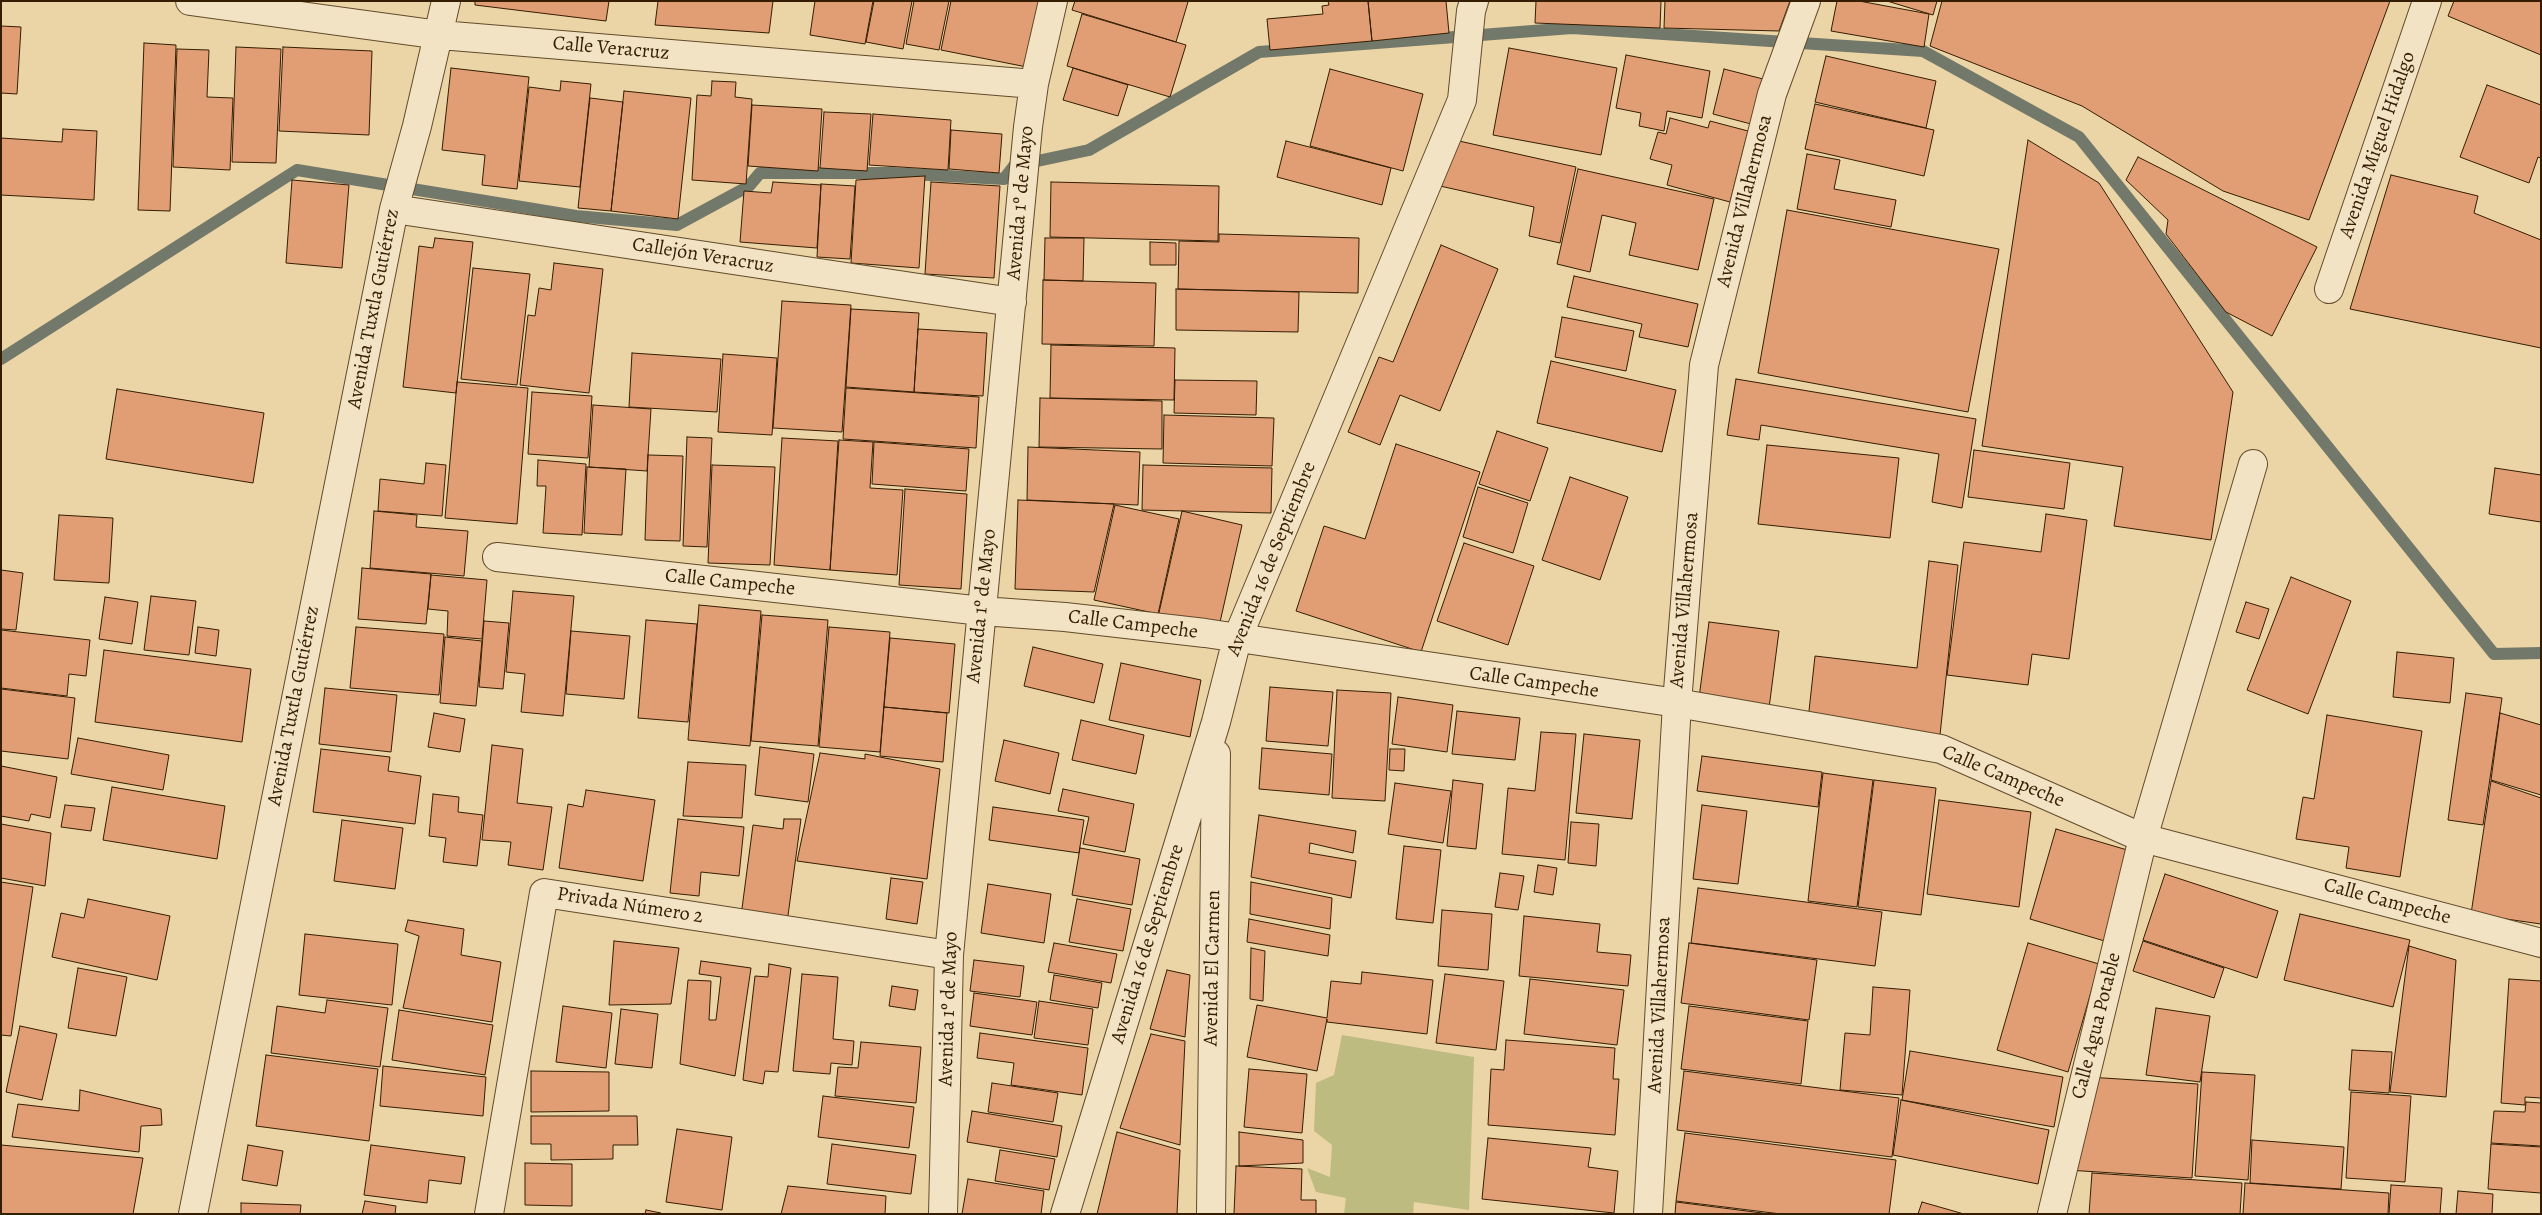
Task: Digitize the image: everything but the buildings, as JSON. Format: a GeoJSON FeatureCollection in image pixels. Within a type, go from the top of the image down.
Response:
{"type":"FeatureCollection","features":[{"type":"Feature","properties":{"kind":"street","name":"Calle Veracruz"},"geometry":{"type":"LineString","coordinates":[[190,1],[440,35],[1034,84]]}},
{"type":"Feature","properties":{"kind":"street"},"geometry":{"type":"LineString","coordinates":[[440,35],[446,1]]}},
{"type":"Feature","properties":{"kind":"street","name":"Avenida 1º de Mayo"},"geometry":{"type":"LineString","coordinates":[[942,1214],[949,955],[1012,302],[1022,179],[1034,84],[1054,1]]}},
{"type":"Feature","properties":{"kind":"street","name":"Avenida Miguel Hidalgo"},"geometry":{"type":"LineString","coordinates":[[2329,289],[2427,1]]}},
{"type":"Feature","properties":{"kind":"street","name":"Avenida 16 de Septiembre"},"geometry":{"type":"LineString","coordinates":[[1065,1214],[1216,722],[1237,639],[1462,100],[1473,6]]}},
{"type":"Feature","properties":{"kind":"street","name":"Avenida Villahermosa"},"geometry":{"type":"LineString","coordinates":[[1648,1214],[1677,703],[1704,365],[1772,94],[1803,11]]}},
{"type":"Feature","properties":{"kind":"street","name":"Avenida Tuxtla Gutiérrez"},"geometry":{"type":"LineString","coordinates":[[192,1214],[395,203],[440,35]]}},
{"type":"Feature","properties":{"kind":"street","name":"Callejón Veracruz"},"geometry":{"type":"LineString","coordinates":[[395,203],[1012,302]]}},
{"type":"Feature","properties":{"kind":"street","name":"Calle Agua Potable"},"geometry":{"type":"LineString","coordinates":[[2052,1214],[2143,838],[2254,464]]}},
{"type":"Feature","properties":{"kind":"street","name":"Calle Campeche"},"geometry":{"type":"LineString","coordinates":[[497,557],[982,611],[1065,616],[1677,703],[1941,749],[2143,838],[2541,943]]}},
{"type":"Feature","properties":{"kind":"street","name":"Avenida El Carmen"},"geometry":{"type":"LineString","coordinates":[[1210,1214],[1216,722]]}},
{"type":"Feature","properties":{"kind":"street","name":"Privada Número 2"},"geometry":{"type":"LineString","coordinates":[[489,1214],[544,893],[949,955]]}},
{"type":"Feature","properties":{"kind":"shaded area"},"geometry":{"type":"Polygon","coordinates":[[[1342,1035],[1474,1057],[1469,1210],[1414,1202],[1413,1214],[1344,1214],[1346,1198],[1316,1192],[1307,1168],[1330,1177],[1332,1145],[1314,1131],[1316,1083],[1334,1075],[1342,1035]]]}},
{"type":"Feature","properties":{"kind":"waterway"},"geometry":{"type":"LineString","coordinates":[[1,359],[297,170],[576,216],[677,225],[749,186],[760,173],[891,173],[1004,179],[1014,166],[1089,150],[1259,52],[1572,28],[1923,51],[2079,137],[2494,654],[2541,653]]}}]}
